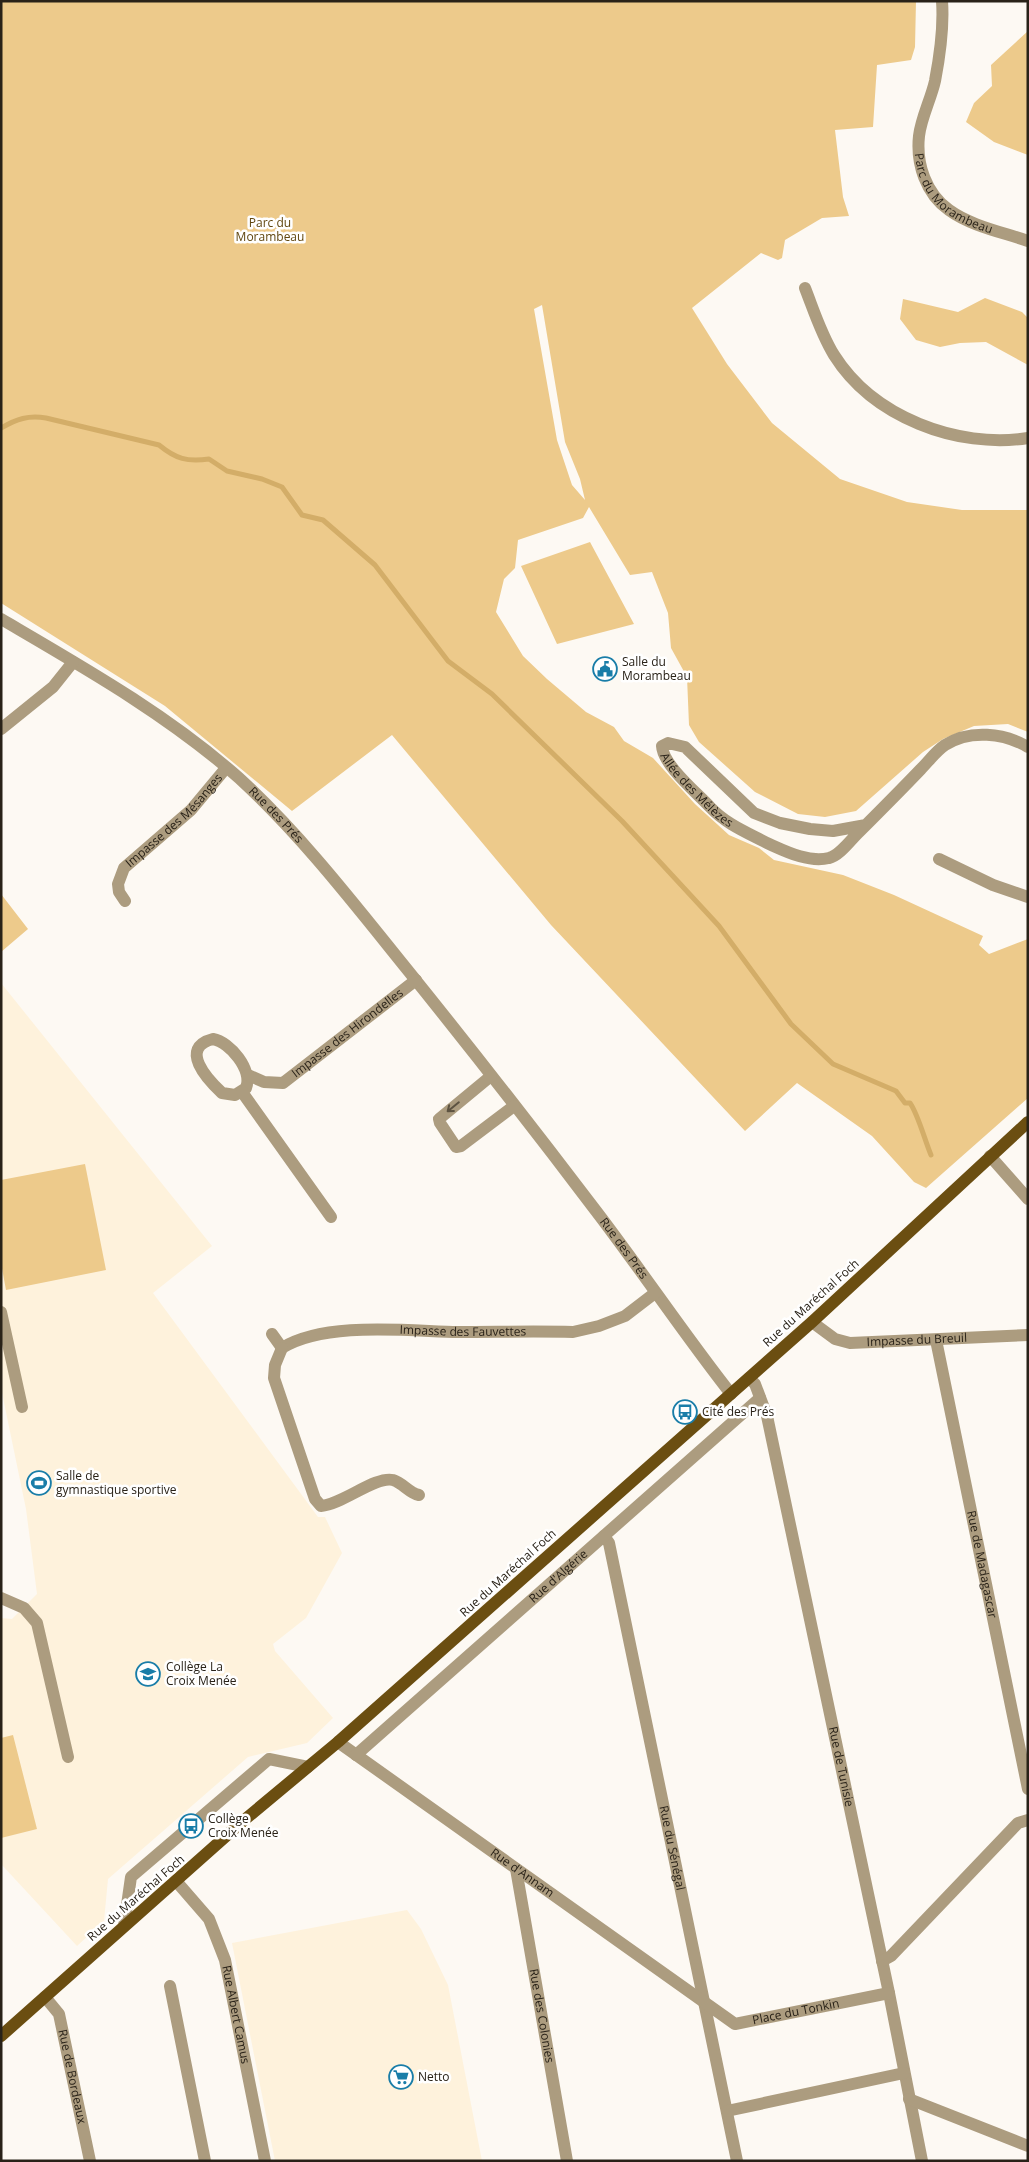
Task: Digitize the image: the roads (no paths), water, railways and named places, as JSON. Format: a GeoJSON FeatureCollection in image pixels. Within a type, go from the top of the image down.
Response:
{"type":"FeatureCollection","features":[{"type":"Feature","properties":{"kind":"main road","name":"Rue du Maréchal Foch"},"geometry":{"type":"LineString","coordinates":[[1,2036],[243,1821],[338,1742],[812,1322],[1028,1122]]}},
{"type":"Feature","properties":{"kind":"street","name":"Parc du Morambeau"},"geometry":{"type":"LineString","coordinates":[[942,1],[942,41],[934,82],[919,135],[919,158],[925,180],[933,196],[950,210],[968,220],[1028,241]]}},
{"type":"Feature","properties":{"kind":"street"},"geometry":{"type":"LineString","coordinates":[[805,288],[825,338],[835,356],[848,373],[882,403],[926,427],[954,436],[1009,441],[1028,438]]}},
{"type":"Feature","properties":{"kind":"street","name":"Rue des Prés"},"geometry":{"type":"LineString","coordinates":[[1,619],[73,662],[176,728],[226,768],[292,830],[416,980],[594,1208],[731,1394]]}},
{"type":"Feature","properties":{"kind":"street"},"geometry":{"type":"LineString","coordinates":[[1,729],[53,687],[73,662]]}},
{"type":"Feature","properties":{"kind":"street","name":"Allée des Mélèzes"},"geometry":{"type":"LineString","coordinates":[[866,825],[833,831],[810,830],[780,823],[754,813],[685,747],[668,743],[662,746],[662,754],[672,767],[730,825],[779,848],[808,858],[830,858],[866,825],[945,745],[970,736],[992,734],[1018,741],[1028,747]]}},
{"type":"Feature","properties":{"kind":"street","name":"Impasse des Mésanges"},"geometry":{"type":"LineString","coordinates":[[125,901],[119,892],[118,884],[124,868],[191,810],[226,768]]}},
{"type":"Feature","properties":{"kind":"street"},"geometry":{"type":"LineString","coordinates":[[940,858],[993,885],[1028,897]]}},
{"type":"Feature","properties":{"kind":"street","name":"Impasse des Hirondelles"},"geometry":{"type":"LineString","coordinates":[[248,1075],[264,1082],[283,1083],[416,980]]}},
{"type":"Feature","properties":{"kind":"street"},"geometry":{"type":"LineString","coordinates":[[213,1039],[225,1043],[248,1075],[248,1083],[242,1092],[228,1095],[217,1088],[197,1060],[200,1046],[206,1041],[213,1039]]}},
{"type":"Feature","properties":{"kind":"street"},"geometry":{"type":"LineString","coordinates":[[491,1076],[440,1119],[440,1123],[456,1147],[461,1146],[514,1106]]}},
{"type":"Feature","properties":{"kind":"street"},"geometry":{"type":"LineString","coordinates":[[242,1092],[331,1217]]}},
{"type":"Feature","properties":{"kind":"street"},"geometry":{"type":"LineString","coordinates":[[990,1156],[1028,1199]]}},
{"type":"Feature","properties":{"kind":"street","name":"Impasse des Fauvettes"},"geometry":{"type":"LineString","coordinates":[[282,1348],[314,1335],[356,1330],[573,1332],[599,1326],[625,1316],[655,1293]]}},
{"type":"Feature","properties":{"kind":"street"},"geometry":{"type":"LineString","coordinates":[[1,1312],[22,1407]]}},
{"type":"Feature","properties":{"kind":"street","name":"Impasse du Breuil"},"geometry":{"type":"LineString","coordinates":[[812,1322],[835,1339],[850,1344],[1028,1335]]}},
{"type":"Feature","properties":{"kind":"street"},"geometry":{"type":"LineString","coordinates":[[272,1334],[282,1348],[275,1365],[274,1378],[315,1500],[321,1506],[332,1505],[378,1482],[391,1480],[419,1495]]}},
{"type":"Feature","properties":{"kind":"street","name":"Rue de Madagascar"},"geometry":{"type":"LineString","coordinates":[[936,1340],[1028,1789]]}},
{"type":"Feature","properties":{"kind":"street","name":"Rue de Tunisie"},"geometry":{"type":"LineString","coordinates":[[749,1378],[755,1384],[767,1416],[889,1992],[922,2161]]}},
{"type":"Feature","properties":{"kind":"street","name":"Rue d'Algérie"},"geometry":{"type":"LineString","coordinates":[[356,1756],[760,1398]]}},
{"type":"Feature","properties":{"kind":"street","name":"Rue du Sénégal"},"geometry":{"type":"LineString","coordinates":[[604,1536],[609,1543],[611,1552],[737,2161]]}},
{"type":"Feature","properties":{"kind":"street"},"geometry":{"type":"LineString","coordinates":[[1,1598],[24,1608],[37,1623],[68,1757]]}},
{"type":"Feature","properties":{"kind":"street","name":"Rue d'Annam"},"geometry":{"type":"LineString","coordinates":[[338,1742],[706,2006]]}},
{"type":"Feature","properties":{"kind":"street"},"geometry":{"type":"LineString","coordinates":[[124,1926],[131,1877],[269,1759],[308,1768]]}},
{"type":"Feature","properties":{"kind":"street"},"geometry":{"type":"LineString","coordinates":[[882,1961],[891,1956],[1018,1822],[1028,1820]]}},
{"type":"Feature","properties":{"kind":"street","name":"Rue des Colonies"},"geometry":{"type":"LineString","coordinates":[[516,1869],[567,2161]]}},
{"type":"Feature","properties":{"kind":"street","name":"Rue Albert Camus"},"geometry":{"type":"LineString","coordinates":[[176,1881],[209,1919],[225,1960],[265,2161]]}},
{"type":"Feature","properties":{"kind":"street"},"geometry":{"type":"LineString","coordinates":[[170,1986],[205,2161]]}},
{"type":"Feature","properties":{"kind":"street","name":"Place du Tonkin"},"geometry":{"type":"LineString","coordinates":[[706,2006],[735,2024],[889,1992]]}},
{"type":"Feature","properties":{"kind":"street","name":"Rue de Bordeaux"},"geometry":{"type":"LineString","coordinates":[[45,1997],[59,2014],[90,2161]]}},
{"type":"Feature","properties":{"kind":"street"},"geometry":{"type":"LineString","coordinates":[[727,2111],[904,2074]]}},
{"type":"Feature","properties":{"kind":"street"},"geometry":{"type":"LineString","coordinates":[[909,2099],[1028,2146]]}},
{"type":"Feature","properties":{"kind":"waterway"},"geometry":{"type":"LineString","coordinates":[[1,428],[23,418],[46,418],[159,445],[171,454],[188,460],[209,459],[227,471],[262,479],[282,487],[302,515],[323,520],[375,565],[448,661],[492,694],[622,821],[719,926],[791,1024],[833,1064],[896,1091],[905,1103],[910,1103],[919,1121],[931,1155]]}},
{"type":"Feature","properties":{"kind":"place","name":"Salle du Morambeau"},"geometry":{"type":"Point","coordinates":[605,669]}},
{"type":"Feature","properties":{"kind":"place","name":"Cité des Prés"},"geometry":{"type":"Point","coordinates":[685,1412]}},
{"type":"Feature","properties":{"kind":"place","name":"Salle de gymnastique sportive"},"geometry":{"type":"Point","coordinates":[39,1483]}},
{"type":"Feature","properties":{"kind":"place","name":"Collège La Croix Menée"},"geometry":{"type":"Point","coordinates":[148,1674]}},
{"type":"Feature","properties":{"kind":"place","name":"Collège Croix Menée"},"geometry":{"type":"Point","coordinates":[191,1826]}},
{"type":"Feature","properties":{"kind":"place","name":"Netto"},"geometry":{"type":"Point","coordinates":[401,2077]}}]}
